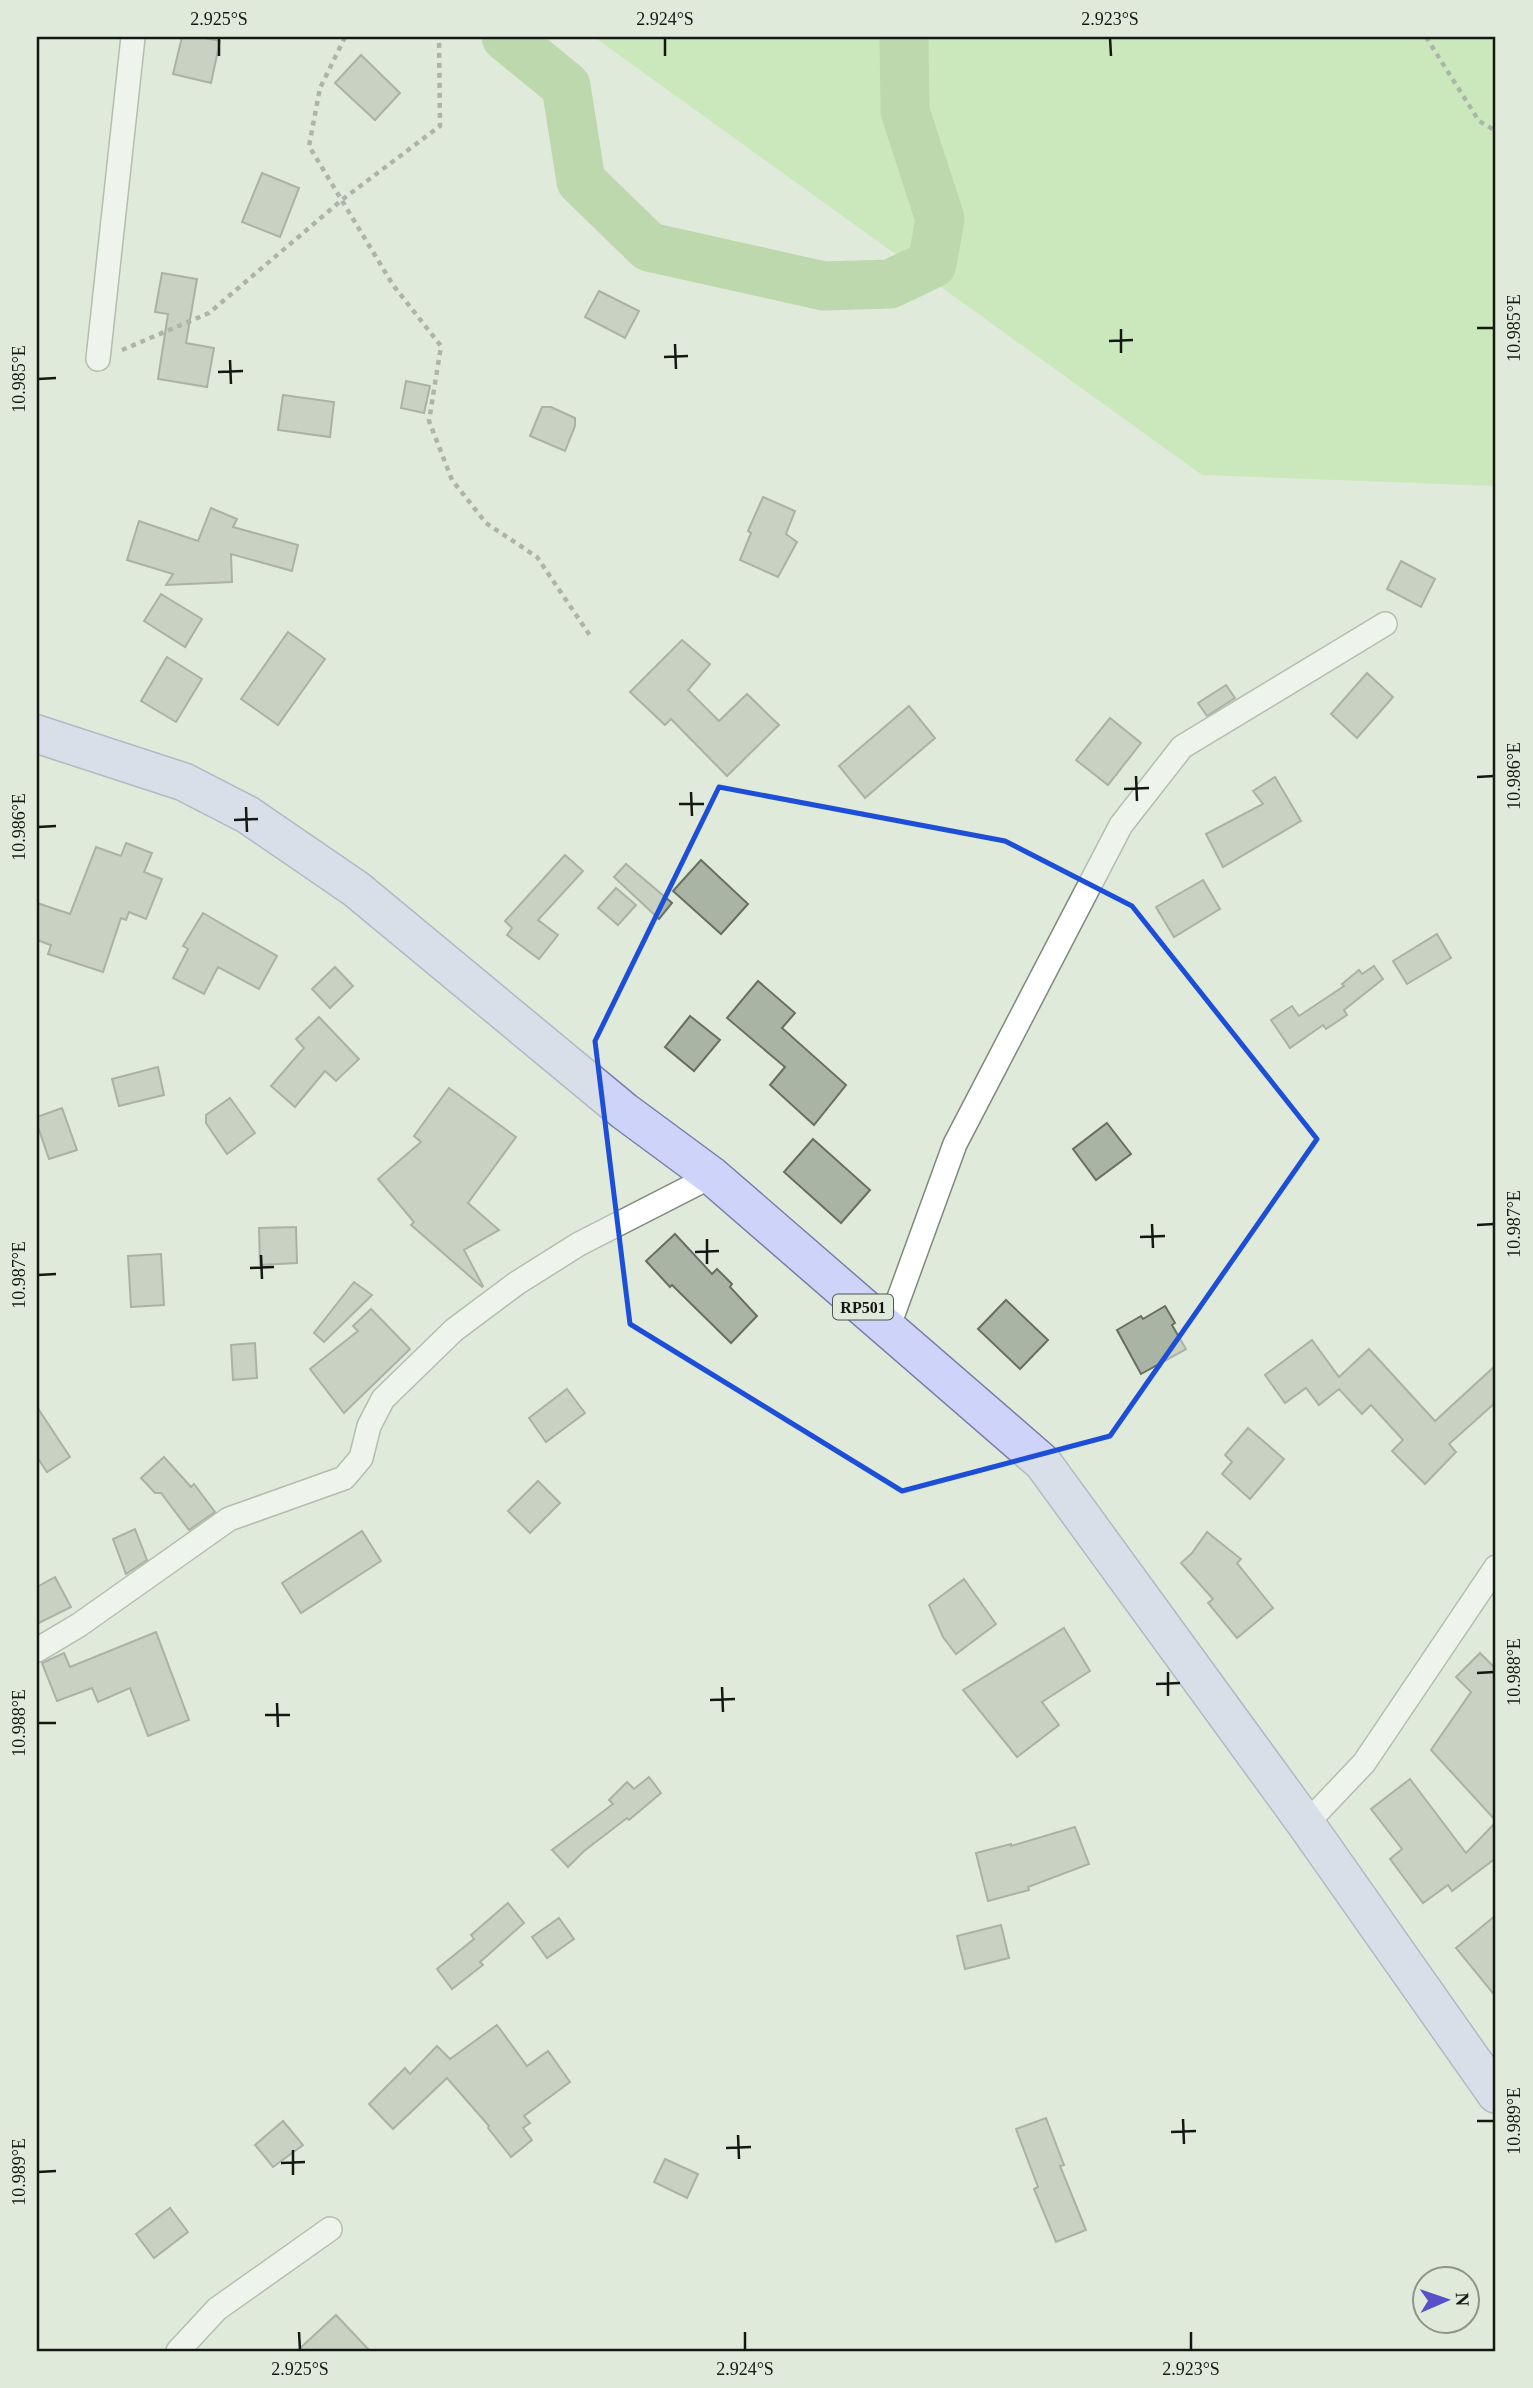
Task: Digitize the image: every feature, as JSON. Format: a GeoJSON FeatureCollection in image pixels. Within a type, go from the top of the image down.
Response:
{"type":"FeatureCollection","features":[{"type":"Feature","properties":{"kind":"main road","name":"RP501"},"geometry":{"type":"LineString","coordinates":[[37,734],[184,782],[248,815],[356,889],[624,1111],[712,1176],[1043,1463],[1306,1824],[1496,2094]]}},
{"type":"Feature","properties":{"kind":"street"},"geometry":{"type":"LineString","coordinates":[[98,359],[132,37]]}},
{"type":"Feature","properties":{"kind":"street"},"geometry":{"type":"LineString","coordinates":[[888,1328],[955,1144],[1121,825],[1182,747],[1385,624]]}},
{"type":"Feature","properties":{"kind":"street"},"geometry":{"type":"LineString","coordinates":[[37,1650],[79,1625],[229,1519],[344,1478],[361,1458],[369,1426],[383,1399],[454,1330],[517,1283],[579,1244],[712,1176]]}},
{"type":"Feature","properties":{"kind":"street"},"geometry":{"type":"LineString","coordinates":[[1306,1824],[1364,1763],[1496,1567]]}},
{"type":"Feature","properties":{"kind":"street"},"geometry":{"type":"LineString","coordinates":[[178,2351],[218,2309],[330,2229]]}},
{"type":"Feature","properties":{"kind":"path"},"geometry":{"type":"LineString","coordinates":[[345,37],[320,88],[309,146],[393,285],[441,346],[429,421],[452,480],[486,523],[537,557],[592,637]]}},
{"type":"Feature","properties":{"kind":"path"},"geometry":{"type":"LineString","coordinates":[[98,359],[209,313],[343,200],[440,126],[439,37]]}},
{"type":"Feature","properties":{"kind":"path"},"geometry":{"type":"LineString","coordinates":[[1426,37],[1479,121],[1496,131]]}},
{"type":"Feature","properties":{"kind":"highlighted area"},"geometry":{"type":"Polygon","coordinates":[[[719,787],[1005,841],[1132,906],[1317,1139],[1110,1436],[902,1491],[630,1324],[595,1041],[719,787]]]}},
{"type":"Feature","properties":{"kind":"green space"},"geometry":{"type":"Polygon","coordinates":[[[594,37],[1496,37],[1496,486],[1202,475],[594,37]]]}},
{"type":"Feature","properties":{"kind":"building"},"geometry":{"type":"Polygon","coordinates":[[[182,37],[220,41],[211,83],[173,74],[182,37]]]}},
{"type":"Feature","properties":{"kind":"building"},"geometry":{"type":"Polygon","coordinates":[[[361,55],[400,93],[375,120],[335,83],[361,55]]]}},
{"type":"Feature","properties":{"kind":"building"},"geometry":{"type":"Polygon","coordinates":[[[262,173],[299,188],[280,237],[242,222],[262,173]]]}},
{"type":"Feature","properties":{"kind":"building"},"geometry":{"type":"Polygon","coordinates":[[[162,273],[197,279],[186,343],[214,348],[207,387],[158,379],[168,314],[155,312],[162,273]]]}},
{"type":"Feature","properties":{"kind":"building"},"geometry":{"type":"Polygon","coordinates":[[[599,291],[639,311],[625,338],[585,317],[599,291]]]}},
{"type":"Feature","properties":{"kind":"building"},"geometry":{"type":"Polygon","coordinates":[[[406,381],[430,386],[424,413],[401,408],[406,381]]]}},
{"type":"Feature","properties":{"kind":"building"},"geometry":{"type":"Polygon","coordinates":[[[283,395],[334,402],[330,437],[278,430],[283,395]]]}},
{"type":"Feature","properties":{"kind":"building"},"geometry":{"type":"Polygon","coordinates":[[[542,407],[551,407],[575,418],[575,426],[565,451],[530,436],[542,407]]]}},
{"type":"Feature","properties":{"kind":"building"},"geometry":{"type":"Polygon","coordinates":[[[763,497],[795,511],[786,534],[797,542],[778,577],[740,560],[751,533],[748,531],[763,497]]]}},
{"type":"Feature","properties":{"kind":"building"},"geometry":{"type":"Polygon","coordinates":[[[211,508],[237,519],[233,527],[298,545],[292,571],[231,554],[232,582],[166,585],[173,574],[127,560],[139,521],[198,541],[211,508]]]}},
{"type":"Feature","properties":{"kind":"building"},"geometry":{"type":"Polygon","coordinates":[[[1401,561],[1435,579],[1421,607],[1387,589],[1401,561]]]}},
{"type":"Feature","properties":{"kind":"building"},"geometry":{"type":"Polygon","coordinates":[[[161,594],[202,619],[185,647],[144,621],[161,594]]]}},
{"type":"Feature","properties":{"kind":"building"},"geometry":{"type":"Polygon","coordinates":[[[288,632],[325,659],[278,725],[241,699],[288,632]]]}},
{"type":"Feature","properties":{"kind":"building"},"geometry":{"type":"Polygon","coordinates":[[[682,640],[710,664],[688,690],[719,721],[747,694],[779,725],[727,776],[671,719],[665,725],[630,692],[682,640]]]}},
{"type":"Feature","properties":{"kind":"building"},"geometry":{"type":"Polygon","coordinates":[[[167,657],[202,679],[176,722],[141,701],[167,657]]]}},
{"type":"Feature","properties":{"kind":"building"},"geometry":{"type":"Polygon","coordinates":[[[1367,673],[1393,697],[1357,738],[1331,714],[1367,673]]]}},
{"type":"Feature","properties":{"kind":"building"},"geometry":{"type":"Polygon","coordinates":[[[1226,685],[1235,698],[1207,716],[1198,703],[1226,685]]]}},
{"type":"Feature","properties":{"kind":"building"},"geometry":{"type":"Polygon","coordinates":[[[909,706],[935,738],[865,798],[839,766],[909,706]]]}},
{"type":"Feature","properties":{"kind":"building"},"geometry":{"type":"Polygon","coordinates":[[[1110,718],[1141,743],[1108,785],[1076,760],[1110,718]]]}},
{"type":"Feature","properties":{"kind":"building"},"geometry":{"type":"Polygon","coordinates":[[[1275,777],[1301,821],[1223,867],[1206,834],[1263,804],[1253,791],[1275,777]]]}},
{"type":"Feature","properties":{"kind":"building"},"geometry":{"type":"Polygon","coordinates":[[[126,843],[152,853],[144,872],[162,879],[146,919],[129,912],[126,920],[121,918],[103,972],[48,954],[51,945],[37,940],[37,903],[70,914],[96,847],[121,856],[126,843]]]}},
{"type":"Feature","properties":{"kind":"building"},"geometry":{"type":"Polygon","coordinates":[[[565,855],[583,871],[538,920],[558,935],[539,959],[507,935],[512,928],[505,921],[565,855]]]}},
{"type":"Feature","properties":{"kind":"building"},"geometry":{"type":"Polygon","coordinates":[[[701,860],[748,904],[721,934],[673,891],[701,860]]]}},
{"type":"Feature","properties":{"kind":"building"},"geometry":{"type":"Polygon","coordinates":[[[626,864],[672,903],[659,919],[614,877],[626,864]]]}},
{"type":"Feature","properties":{"kind":"building"},"geometry":{"type":"Polygon","coordinates":[[[1203,880],[1220,909],[1174,937],[1156,907],[1203,880]]]}},
{"type":"Feature","properties":{"kind":"building"},"geometry":{"type":"Polygon","coordinates":[[[616,888],[636,905],[618,925],[598,908],[616,888]]]}},
{"type":"Feature","properties":{"kind":"building"},"geometry":{"type":"Polygon","coordinates":[[[203,913],[277,956],[259,989],[218,967],[204,994],[173,978],[188,949],[183,946],[203,913]]]}},
{"type":"Feature","properties":{"kind":"building"},"geometry":{"type":"Polygon","coordinates":[[[1437,934],[1451,958],[1407,984],[1393,961],[1437,934]]]}},
{"type":"Feature","properties":{"kind":"building"},"geometry":{"type":"Polygon","coordinates":[[[1374,966],[1383,979],[1344,1010],[1347,1015],[1326,1029],[1323,1025],[1290,1048],[1271,1020],[1292,1006],[1299,1016],[1344,986],[1342,984],[1359,970],[1362,974],[1374,966]]]}},
{"type":"Feature","properties":{"kind":"building"},"geometry":{"type":"Polygon","coordinates":[[[335,967],[353,986],[330,1008],[312,989],[335,967]]]}},
{"type":"Feature","properties":{"kind":"building"},"geometry":{"type":"Polygon","coordinates":[[[758,981],[795,1013],[782,1028],[846,1085],[814,1125],[770,1085],[785,1067],[727,1018],[758,981]]]}},
{"type":"Feature","properties":{"kind":"building"},"geometry":{"type":"Polygon","coordinates":[[[690,1016],[720,1040],[694,1071],[665,1047],[690,1016]]]}},
{"type":"Feature","properties":{"kind":"building"},"geometry":{"type":"Polygon","coordinates":[[[319,1017],[359,1059],[336,1081],[325,1071],[295,1107],[271,1086],[304,1048],[296,1039],[319,1017]]]}},
{"type":"Feature","properties":{"kind":"building"},"geometry":{"type":"Polygon","coordinates":[[[158,1067],[164,1095],[119,1106],[112,1079],[158,1067]]]}},
{"type":"Feature","properties":{"kind":"building"},"geometry":{"type":"Polygon","coordinates":[[[449,1088],[516,1137],[468,1203],[499,1230],[464,1250],[482,1287],[411,1225],[414,1222],[378,1179],[421,1142],[414,1136],[449,1088]]]}},
{"type":"Feature","properties":{"kind":"building"},"geometry":{"type":"Polygon","coordinates":[[[230,1098],[255,1133],[227,1154],[206,1123],[206,1115],[230,1098]]]}},
{"type":"Feature","properties":{"kind":"building"},"geometry":{"type":"Polygon","coordinates":[[[62,1108],[77,1150],[49,1159],[37,1117],[62,1108]]]}},
{"type":"Feature","properties":{"kind":"building"},"geometry":{"type":"Polygon","coordinates":[[[1107,1123],[1131,1154],[1096,1180],[1073,1149],[1107,1123]]]}},
{"type":"Feature","properties":{"kind":"building"},"geometry":{"type":"Polygon","coordinates":[[[813,1139],[870,1190],[841,1223],[784,1172],[813,1139]]]}},
{"type":"Feature","properties":{"kind":"building"},"geometry":{"type":"Polygon","coordinates":[[[296,1227],[297,1263],[260,1265],[259,1228],[296,1227]]]}},
{"type":"Feature","properties":{"kind":"building"},"geometry":{"type":"Polygon","coordinates":[[[675,1234],[712,1274],[717,1269],[732,1284],[730,1287],[757,1316],[731,1343],[646,1261],[675,1234]]]}},
{"type":"Feature","properties":{"kind":"building"},"geometry":{"type":"Polygon","coordinates":[[[161,1254],[164,1305],[131,1307],[128,1256],[161,1254]]]}},
{"type":"Feature","properties":{"kind":"building"},"geometry":{"type":"Polygon","coordinates":[[[354,1282],[372,1295],[324,1342],[314,1333],[354,1282]]]}},
{"type":"Feature","properties":{"kind":"building"},"geometry":{"type":"Polygon","coordinates":[[[1006,1300],[1048,1340],[1020,1369],[978,1329],[1006,1300]]]}},
{"type":"Feature","properties":{"kind":"building"},"geometry":{"type":"Polygon","coordinates":[[[1165,1306],[1186,1349],[1141,1374],[1117,1330],[1165,1306]]]}},
{"type":"Feature","properties":{"kind":"building"},"geometry":{"type":"Polygon","coordinates":[[[371,1309],[410,1349],[344,1413],[310,1369],[358,1331],[353,1326],[371,1309]]]}},
{"type":"Feature","properties":{"kind":"building"},"geometry":{"type":"Polygon","coordinates":[[[1312,1340],[1339,1377],[1369,1349],[1435,1421],[1496,1365],[1496,1402],[1449,1444],[1456,1452],[1425,1484],[1392,1451],[1403,1440],[1371,1405],[1362,1414],[1339,1389],[1319,1405],[1306,1388],[1285,1403],[1265,1375],[1312,1340]]]}},
{"type":"Feature","properties":{"kind":"building"},"geometry":{"type":"Polygon","coordinates":[[[255,1343],[257,1378],[233,1380],[231,1345],[255,1343]]]}},
{"type":"Feature","properties":{"kind":"building"},"geometry":{"type":"Polygon","coordinates":[[[567,1389],[585,1413],[546,1442],[529,1418],[567,1389]]]}},
{"type":"Feature","properties":{"kind":"building"},"geometry":{"type":"Polygon","coordinates":[[[37,1407],[70,1457],[47,1472],[37,1457],[37,1407]]]}},
{"type":"Feature","properties":{"kind":"building"},"geometry":{"type":"Polygon","coordinates":[[[1248,1428],[1284,1459],[1250,1499],[1222,1474],[1232,1462],[1225,1455],[1248,1428]]]}},
{"type":"Feature","properties":{"kind":"building"},"geometry":{"type":"Polygon","coordinates":[[[164,1457],[191,1487],[194,1484],[215,1512],[189,1530],[161,1493],[155,1493],[141,1478],[164,1457]]]}},
{"type":"Feature","properties":{"kind":"building"},"geometry":{"type":"Polygon","coordinates":[[[538,1481],[560,1503],[530,1533],[508,1511],[538,1481]]]}},
{"type":"Feature","properties":{"kind":"building"},"geometry":{"type":"Polygon","coordinates":[[[135,1529],[147,1560],[126,1574],[113,1539],[135,1529]]]}},
{"type":"Feature","properties":{"kind":"building"},"geometry":{"type":"Polygon","coordinates":[[[362,1531],[381,1561],[301,1613],[282,1583],[362,1531]]]}},
{"type":"Feature","properties":{"kind":"building"},"geometry":{"type":"Polygon","coordinates":[[[1207,1532],[1241,1559],[1237,1563],[1273,1608],[1237,1638],[1208,1603],[1213,1599],[1181,1563],[1207,1532]]]}},
{"type":"Feature","properties":{"kind":"building"},"geometry":{"type":"Polygon","coordinates":[[[55,1577],[71,1607],[37,1624],[37,1587],[55,1577]]]}},
{"type":"Feature","properties":{"kind":"building"},"geometry":{"type":"Polygon","coordinates":[[[964,1579],[996,1624],[956,1654],[943,1637],[929,1605],[964,1579]]]}},
{"type":"Feature","properties":{"kind":"building"},"geometry":{"type":"Polygon","coordinates":[[[1064,1628],[1090,1671],[1042,1702],[1059,1725],[1017,1757],[963,1690],[1064,1628]]]}},
{"type":"Feature","properties":{"kind":"building"},"geometry":{"type":"Polygon","coordinates":[[[156,1632],[189,1720],[148,1736],[130,1688],[98,1702],[92,1688],[57,1701],[42,1663],[64,1653],[70,1667],[156,1632]]]}},
{"type":"Feature","properties":{"kind":"building"},"geometry":{"type":"Polygon","coordinates":[[[1480,1653],[1496,1669],[1496,1821],[1431,1750],[1471,1692],[1456,1677],[1480,1653]]]}},
{"type":"Feature","properties":{"kind":"building"},"geometry":{"type":"Polygon","coordinates":[[[649,1777],[661,1793],[629,1820],[627,1818],[584,1851],[568,1867],[552,1850],[613,1804],[609,1800],[627,1782],[634,1789],[649,1777]]]}},
{"type":"Feature","properties":{"kind":"building"},"geometry":{"type":"Polygon","coordinates":[[[1410,1779],[1466,1853],[1496,1822],[1496,1858],[1452,1891],[1448,1885],[1423,1903],[1390,1859],[1402,1849],[1371,1809],[1410,1779]]]}},
{"type":"Feature","properties":{"kind":"building"},"geometry":{"type":"Polygon","coordinates":[[[1075,1827],[1089,1864],[1028,1887],[1029,1890],[988,1901],[976,1853],[1011,1846],[1075,1827]]]}},
{"type":"Feature","properties":{"kind":"building"},"geometry":{"type":"Polygon","coordinates":[[[508,1903],[524,1923],[480,1962],[483,1965],[452,1989],[437,1969],[474,1939],[471,1935],[508,1903]]]}},
{"type":"Feature","properties":{"kind":"building"},"geometry":{"type":"Polygon","coordinates":[[[1496,1915],[1496,1997],[1456,1948],[1496,1915]]]}},
{"type":"Feature","properties":{"kind":"building"},"geometry":{"type":"Polygon","coordinates":[[[559,1918],[574,1939],[547,1958],[532,1937],[559,1918]]]}},
{"type":"Feature","properties":{"kind":"building"},"geometry":{"type":"Polygon","coordinates":[[[1001,1925],[1009,1958],[965,1969],[957,1936],[1001,1925]]]}},
{"type":"Feature","properties":{"kind":"building"},"geometry":{"type":"Polygon","coordinates":[[[497,2025],[527,2066],[548,2051],[570,2082],[524,2116],[530,2123],[523,2128],[532,2140],[511,2157],[489,2126],[447,2078],[393,2129],[369,2104],[405,2068],[410,2074],[437,2046],[450,2059],[497,2025]]]}},
{"type":"Feature","properties":{"kind":"building"},"geometry":{"type":"Polygon","coordinates":[[[1046,2118],[1064,2165],[1060,2166],[1086,2230],[1056,2242],[1034,2189],[1038,2187],[1016,2129],[1046,2118]]]}},
{"type":"Feature","properties":{"kind":"building"},"geometry":{"type":"Polygon","coordinates":[[[283,2121],[303,2145],[273,2167],[255,2145],[283,2121]]]}},
{"type":"Feature","properties":{"kind":"building"},"geometry":{"type":"Polygon","coordinates":[[[665,2159],[698,2174],[687,2198],[654,2182],[665,2159]]]}},
{"type":"Feature","properties":{"kind":"building"},"geometry":{"type":"Polygon","coordinates":[[[170,2208],[188,2232],[154,2258],[136,2234],[170,2208]]]}},
{"type":"Feature","properties":{"kind":"building"},"geometry":{"type":"Polygon","coordinates":[[[336,2315],[370,2351],[297,2351],[336,2315]]]}},
{"type":"Feature","properties":{"kind":"waterway"},"geometry":{"type":"LineString","coordinates":[[506,37],[566,86],[581,181],[649,247],[824,286],[890,284],[932,264],[940,219],[905,111],[904,37]]}}]}
